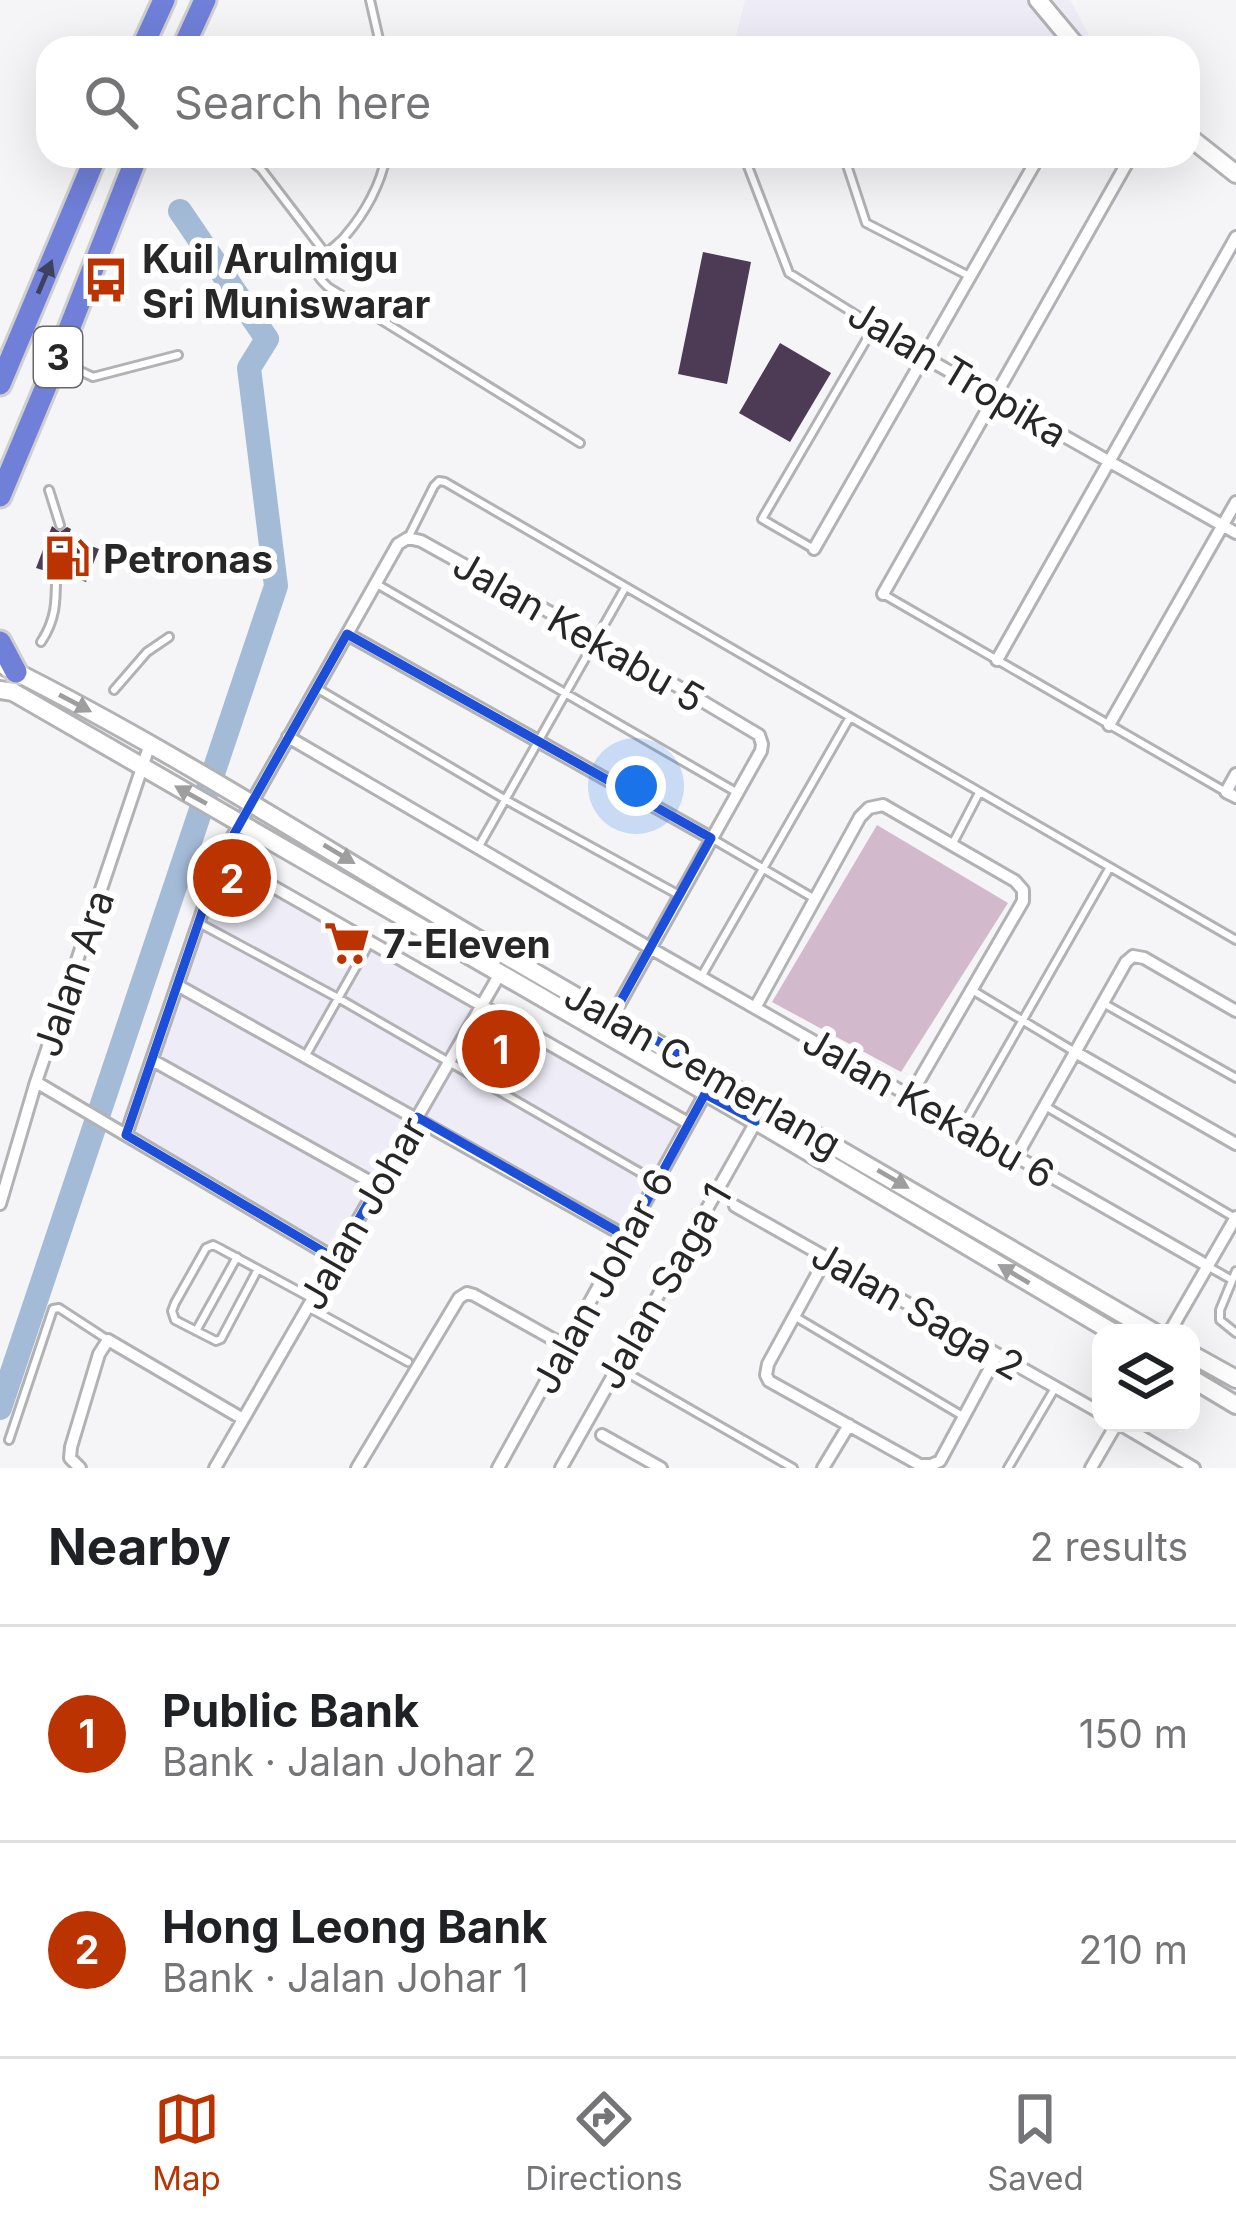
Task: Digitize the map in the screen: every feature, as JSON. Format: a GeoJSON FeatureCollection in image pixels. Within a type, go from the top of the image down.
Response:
{"type":"FeatureCollection","features":[{"type":"Feature","properties":{"kind":"highway"},"geometry":{"type":"LineString","coordinates":[[148,36],[164,0]]}},
{"type":"Feature","properties":{"kind":"highway"},"geometry":{"type":"LineString","coordinates":[[188,36],[205,0]]}},
{"type":"Feature","properties":{"kind":"highway","name":"3"},"geometry":{"type":"LineString","coordinates":[[0,384],[91,168]]}},
{"type":"Feature","properties":{"kind":"highway","name":"3"},"geometry":{"type":"LineString","coordinates":[[0,496],[132,168]]}},
{"type":"Feature","properties":{"kind":"highway"},"geometry":{"type":"LineString","coordinates":[[0,642],[8,668]]}},
{"type":"Feature","properties":{"kind":"main road"},"geometry":{"type":"LineString","coordinates":[[1038,0],[1068,36]]}},
{"type":"Feature","properties":{"kind":"main road"},"geometry":{"type":"LineString","coordinates":[[1200,146],[1236,174]]}},
{"type":"Feature","properties":{"kind":"main road","name":"Jalan Cemerlang"},"geometry":{"type":"LineString","coordinates":[[8,668],[245,798],[1140,1324]]}},
{"type":"Feature","properties":{"kind":"main road","name":"Jalan Cemerlang"},"geometry":{"type":"LineString","coordinates":[[0,690],[13,692],[235,819],[1099,1324]]}},
{"type":"Feature","properties":{"kind":"main road"},"geometry":{"type":"LineString","coordinates":[[1200,1359],[1236,1379]]}},
{"type":"Feature","properties":{"kind":"main road"},"geometry":{"type":"LineString","coordinates":[[1200,1383],[1236,1405]]}},
{"type":"Feature","properties":{"kind":"street"},"geometry":{"type":"LineString","coordinates":[[814,549],[1032,168]]}},
{"type":"Feature","properties":{"kind":"street"},"geometry":{"type":"LineString","coordinates":[[884,594],[1124,168]]}},
{"type":"Feature","properties":{"kind":"street"},"geometry":{"type":"LineString","coordinates":[[997,660],[1236,237]]}},
{"type":"Feature","properties":{"kind":"street","name":"Jalan Tropika"},"geometry":{"type":"LineString","coordinates":[[924,357],[1236,533]]}},
{"type":"Feature","properties":{"kind":"street"},"geometry":{"type":"LineString","coordinates":[[1109,725],[1236,502]]}},
{"type":"Feature","properties":{"kind":"street"},"geometry":{"type":"LineString","coordinates":[[120,1131],[152,1060],[245,798],[288,737],[403,541]]}},
{"type":"Feature","properties":{"kind":"street","name":"Jalan Kekabu 5"},"geometry":{"type":"LineString","coordinates":[[403,541],[421,541],[759,735],[761,751],[739,794]]}},
{"type":"Feature","properties":{"kind":"street"},"geometry":{"type":"LineString","coordinates":[[346,634],[711,838]]}},
{"type":"Feature","properties":{"kind":"street","name":"Jalan Kekabu 6"},"geometry":{"type":"LineString","coordinates":[[288,737],[1208,1266]]}},
{"type":"Feature","properties":{"kind":"street","name":"Jalan Ara"},"geometry":{"type":"LineString","coordinates":[[0,1204],[36,1082],[157,748]]}},
{"type":"Feature","properties":{"kind":"street"},"geometry":{"type":"LineString","coordinates":[[1231,795],[1236,774]]}},
{"type":"Feature","properties":{"kind":"street"},"geometry":{"type":"LineString","coordinates":[[614,1015],[739,794]]}},
{"type":"Feature","properties":{"kind":"street"},"geometry":{"type":"LineString","coordinates":[[755,1008],[869,808],[883,805],[952,844],[1016,881],[1023,890],[1023,901],[910,1096]]}},
{"type":"Feature","properties":{"kind":"street"},"geometry":{"type":"LineString","coordinates":[[221,857],[688,1123]]}},
{"type":"Feature","properties":{"kind":"street"},"geometry":{"type":"LineString","coordinates":[[1016,1156],[1133,956],[1236,1011]]}},
{"type":"Feature","properties":{"kind":"street","name":"Jalan Johar"},"geometry":{"type":"LineString","coordinates":[[215,1468],[509,957]]}},
{"type":"Feature","properties":{"kind":"street"},"geometry":{"type":"LineString","coordinates":[[177,985],[627,1237]]}},
{"type":"Feature","properties":{"kind":"street"},"geometry":{"type":"LineString","coordinates":[[1075,1052],[1236,1144]]}},
{"type":"Feature","properties":{"kind":"street"},"geometry":{"type":"LineString","coordinates":[[152,1060],[377,1186]]}},
{"type":"Feature","properties":{"kind":"street"},"geometry":{"type":"LineString","coordinates":[[36,1082],[336,1259]]}},
{"type":"Feature","properties":{"kind":"street","name":"Jalan Johar 6"},"geometry":{"type":"LineString","coordinates":[[498,1468],[705,1094]]}},
{"type":"Feature","properties":{"kind":"street","name":"Jalan Saga 1"},"geometry":{"type":"LineString","coordinates":[[561,1468],[766,1104]]}},
{"type":"Feature","properties":{"kind":"street","name":"Jalan Saga 2"},"geometry":{"type":"LineString","coordinates":[[736,1206],[1092,1408]]}},
{"type":"Feature","properties":{"kind":"street"},"geometry":{"type":"LineString","coordinates":[[1174,1324],[1236,1218]]}},
{"type":"Feature","properties":{"kind":"street"},"geometry":{"type":"LineString","coordinates":[[826,1258],[768,1364],[770,1381],[920,1465],[931,1465],[940,1461],[997,1355]]}},
{"type":"Feature","properties":{"kind":"street"},"geometry":{"type":"LineString","coordinates":[[357,1468],[466,1293],[567,1346]]}},
{"type":"Feature","properties":{"kind":"street"},"geometry":{"type":"LineString","coordinates":[[80,1468],[70,1459],[70,1447],[99,1354],[108,1340],[243,1419]]}},
{"type":"Feature","properties":{"kind":"street"},"geometry":{"type":"LineString","coordinates":[[823,1468],[849,1425]]}},
{"type":"Feature","properties":{"kind":"street"},"geometry":{"type":"LineString","coordinates":[[1091,1468],[1113,1432]]}},
{"type":"Feature","properties":{"kind":"street"},"geometry":{"type":"LineString","coordinates":[[1133,1432],[1194,1468]]}},
{"type":"Feature","properties":{"kind":"street"},"geometry":{"type":"LineString","coordinates":[[602,1435],[661,1468]]}},
{"type":"Feature","properties":{"kind":"lane"},"geometry":{"type":"LineString","coordinates":[[370,0],[378,36]]}},
{"type":"Feature","properties":{"kind":"lane"},"geometry":{"type":"LineString","coordinates":[[260,168],[326,254]]}},
{"type":"Feature","properties":{"kind":"lane"},"geometry":{"type":"LineString","coordinates":[[384,168],[367,206],[316,269],[318,278],[580,443]]}},
{"type":"Feature","properties":{"kind":"lane","name":"Jalan Tropika"},"geometry":{"type":"LineString","coordinates":[[750,168],[789,273],[924,357]]}},
{"type":"Feature","properties":{"kind":"lane"},"geometry":{"type":"LineString","coordinates":[[848,168],[866,223],[971,277]]}},
{"type":"Feature","properties":{"kind":"lane"},"geometry":{"type":"LineString","coordinates":[[814,549],[762,519],[875,325]]}},
{"type":"Feature","properties":{"kind":"lane"},"geometry":{"type":"LineString","coordinates":[[57,360],[93,377],[178,355]]}},
{"type":"Feature","properties":{"kind":"lane"},"geometry":{"type":"LineString","coordinates":[[403,541],[434,486],[445,482],[1236,940]]}},
{"type":"Feature","properties":{"kind":"lane"},"geometry":{"type":"LineString","coordinates":[[49,490],[60,525]]}},
{"type":"Feature","properties":{"kind":"lane"},"geometry":{"type":"LineString","coordinates":[[41,642],[56,610],[56,571]]}},
{"type":"Feature","properties":{"kind":"lane"},"geometry":{"type":"LineString","coordinates":[[375,584],[739,794]]}},
{"type":"Feature","properties":{"kind":"lane"},"geometry":{"type":"LineString","coordinates":[[479,848],[625,588]]}},
{"type":"Feature","properties":{"kind":"lane"},"geometry":{"type":"LineString","coordinates":[[884,594],[1231,795]]}},
{"type":"Feature","properties":{"kind":"lane"},"geometry":{"type":"LineString","coordinates":[[115,690],[147,652],[169,637]]}},
{"type":"Feature","properties":{"kind":"lane"},"geometry":{"type":"LineString","coordinates":[[316,688],[679,895]]}},
{"type":"Feature","properties":{"kind":"lane"},"geometry":{"type":"LineString","coordinates":[[701,977],[850,717]]}},
{"type":"Feature","properties":{"kind":"lane"},"geometry":{"type":"LineString","coordinates":[[952,844],[979,793]]}},
{"type":"Feature","properties":{"kind":"lane"},"geometry":{"type":"LineString","coordinates":[[711,838],[815,899]]}},
{"type":"Feature","properties":{"kind":"lane"},"geometry":{"type":"LineString","coordinates":[[962,1126],[1110,867]]}},
{"type":"Feature","properties":{"kind":"lane"},"geometry":{"type":"LineString","coordinates":[[199,923],[657,1182]]}},
{"type":"Feature","properties":{"kind":"lane"},"geometry":{"type":"LineString","coordinates":[[306,1055],[370,942]]}},
{"type":"Feature","properties":{"kind":"lane"},"geometry":{"type":"LineString","coordinates":[[972,990],[1075,1052]]}},
{"type":"Feature","properties":{"kind":"lane"},"geometry":{"type":"LineString","coordinates":[[1103,1003],[1236,1078]]}},
{"type":"Feature","properties":{"kind":"lane"},"geometry":{"type":"LineString","coordinates":[[1045,1106],[1236,1218]]}},
{"type":"Feature","properties":{"kind":"lane"},"geometry":{"type":"LineString","coordinates":[[258,1269],[221,1339],[208,1339],[176,1320],[175,1304],[206,1248],[213,1245],[258,1269],[407,1362]]}},
{"type":"Feature","properties":{"kind":"lane"},"geometry":{"type":"LineString","coordinates":[[196,1331],[237,1257]]}},
{"type":"Feature","properties":{"kind":"lane"},"geometry":{"type":"LineString","coordinates":[[1208,1266],[1232,1280]]}},
{"type":"Feature","properties":{"kind":"lane"},"geometry":{"type":"LineString","coordinates":[[1236,1271],[1220,1310],[1220,1320],[1236,1333]]}},
{"type":"Feature","properties":{"kind":"lane"},"geometry":{"type":"LineString","coordinates":[[9,1439],[53,1309],[59,1308],[108,1340]]}},
{"type":"Feature","properties":{"kind":"lane"},"geometry":{"type":"LineString","coordinates":[[794,1316],[964,1417]]}},
{"type":"Feature","properties":{"kind":"lane"},"geometry":{"type":"LineString","coordinates":[[629,1374],[793,1468]]}},
{"type":"Feature","properties":{"kind":"lane"},"geometry":{"type":"LineString","coordinates":[[1008,1468],[1055,1388]]}},
{"type":"Feature","properties":{"kind":"highlighted area"},"geometry":{"type":"Polygon","coordinates":[[[347,634],[711,838],[613,1015],[766,1104],[756,1121],[705,1094],[627,1237],[417,1117],[336,1259],[126,1135],[221,857],[347,634]]]}},
{"type":"Feature","properties":{"kind":"shaded area"},"geometry":{"type":"Polygon","coordinates":[[[745,0],[1070,0],[1089,35],[1085,36],[736,36],[745,0]]]}},
{"type":"Feature","properties":{"kind":"shaded area"},"geometry":{"type":"Polygon","coordinates":[[[877,825],[1008,903],[901,1072],[772,1002],[877,825]]]}},
{"type":"Feature","properties":{"kind":"shaded area"},"geometry":{"type":"Polygon","coordinates":[[[224,864],[682,1125],[625,1230],[415,1111],[333,1253],[132,1133],[224,864]]]}},
{"type":"Feature","properties":{"kind":"building"},"geometry":{"type":"Polygon","coordinates":[[[703,252],[751,262],[727,384],[678,374],[703,252]]]}},
{"type":"Feature","properties":{"kind":"building"},"geometry":{"type":"Polygon","coordinates":[[[780,343],[831,373],[790,442],[739,413],[780,343]]]}},
{"type":"Feature","properties":{"kind":"building","name":"Petronas"},"geometry":{"type":"Polygon","coordinates":[[[52,526],[60,532],[67,527],[71,529],[68,537],[99,549],[86,582],[64,574],[59,564],[51,565],[49,572],[36,568],[52,526]]]}},
{"type":"Feature","properties":{"kind":"waterway"},"geometry":{"type":"LineString","coordinates":[[0,1408],[276,586],[249,368],[267,339],[180,211]]}},
{"type":"Feature","properties":{"kind":"place","name":"Kuil Arulmigu Sri Muniswarar"},"geometry":{"type":"Point","coordinates":[106,280]}},
{"type":"Feature","properties":{"kind":"place","name":"Petronas"},"geometry":{"type":"Point","coordinates":[67,558]}},
{"type":"Feature","properties":{"kind":"place","name":"Hong Leong Bank"},"geometry":{"type":"Point","coordinates":[232,878]}},
{"type":"Feature","properties":{"kind":"place","name":"7-Eleven"},"geometry":{"type":"Point","coordinates":[347,943]}},
{"type":"Feature","properties":{"kind":"place","name":"Public Bank"},"geometry":{"type":"Point","coordinates":[501,1049]}}]}
